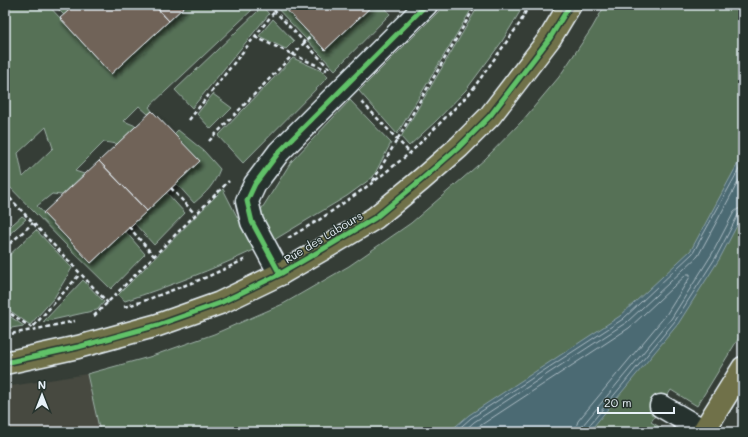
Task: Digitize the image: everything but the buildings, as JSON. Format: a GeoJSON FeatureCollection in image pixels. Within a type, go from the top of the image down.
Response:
{"type":"FeatureCollection","features":[{"type":"Feature","properties":{"kind":"main road","name":"Rue des Labours"},"geometry":{"type":"LineString","coordinates":[[5,363],[78,347],[158,325],[220,302],[280,274],[375,218],[459,147],[490,116],[550,38],[570,5]]}},
{"type":"Feature","properties":{"kind":"main road"},"geometry":{"type":"LineString","coordinates":[[703,431],[743,368]]}},
{"type":"Feature","properties":{"kind":"street"},"geometry":{"type":"LineString","coordinates":[[280,274],[252,222],[248,201],[255,184],[279,152],[340,80],[426,5]]}},
{"type":"Feature","properties":{"kind":"street"},"geometry":{"type":"LineString","coordinates":[[661,406],[703,431]]}},
{"type":"Feature","properties":{"kind":"path"},"geometry":{"type":"LineString","coordinates":[[268,5],[410,153]]}},
{"type":"Feature","properties":{"kind":"path"},"geometry":{"type":"LineString","coordinates":[[372,183],[476,5]]}},
{"type":"Feature","properties":{"kind":"path"},"geometry":{"type":"LineString","coordinates":[[121,308],[207,277],[267,250],[319,220],[372,183],[410,153],[470,93],[520,23],[529,5]]}},
{"type":"Feature","properties":{"kind":"path"},"geometry":{"type":"LineString","coordinates":[[189,120],[275,12]]}},
{"type":"Feature","properties":{"kind":"path"},"geometry":{"type":"LineString","coordinates":[[209,141],[311,36]]}},
{"type":"Feature","properties":{"kind":"path"},"geometry":{"type":"LineString","coordinates":[[255,37],[340,80]]}},
{"type":"Feature","properties":{"kind":"path"},"geometry":{"type":"LineString","coordinates":[[101,315],[94,317],[230,180]]}},
{"type":"Feature","properties":{"kind":"path"},"geometry":{"type":"LineString","coordinates":[[171,188],[195,214]]}},
{"type":"Feature","properties":{"kind":"path"},"geometry":{"type":"LineString","coordinates":[[5,193],[108,303]]}},
{"type":"Feature","properties":{"kind":"path"},"geometry":{"type":"LineString","coordinates":[[5,248],[33,223]]}},
{"type":"Feature","properties":{"kind":"path"},"geometry":{"type":"LineString","coordinates":[[129,227],[154,256]]}},
{"type":"Feature","properties":{"kind":"path"},"geometry":{"type":"LineString","coordinates":[[32,329],[80,274]]}},
{"type":"Feature","properties":{"kind":"path"},"geometry":{"type":"LineString","coordinates":[[5,310],[32,329]]}},
{"type":"Feature","properties":{"kind":"path"},"geometry":{"type":"LineString","coordinates":[[5,335],[78,320]]}},
{"type":"Feature","properties":{"kind":"shaded area"},"geometry":{"type":"Polygon","coordinates":[[[87,374],[100,432],[5,432],[5,387],[87,374]]]}},
{"type":"Feature","properties":{"kind":"green space"},"geometry":{"type":"Polygon","coordinates":[[[5,5],[48,5],[111,73],[186,5],[250,5],[253,9],[149,107],[152,111],[148,114],[139,106],[124,121],[136,126],[117,144],[104,142],[75,171],[84,174],[62,195],[52,194],[37,206],[91,263],[125,231],[145,254],[111,289],[5,182],[5,5]],[[46,127],[18,153],[23,177],[53,148],[46,127]]]}},
{"type":"Feature","properties":{"kind":"green space"},"geometry":{"type":"Polygon","coordinates":[[[54,5],[75,5],[64,15],[54,5]]]}},
{"type":"Feature","properties":{"kind":"green space"},"geometry":{"type":"Polygon","coordinates":[[[253,5],[261,5],[269,14],[192,108],[175,90],[258,11],[253,5]]]}},
{"type":"Feature","properties":{"kind":"green space"},"geometry":{"type":"Polygon","coordinates":[[[274,5],[282,5],[325,50],[373,5],[383,5],[390,14],[335,70],[274,5]]]}},
{"type":"Feature","properties":{"kind":"green space"},"geometry":{"type":"Polygon","coordinates":[[[445,5],[474,5],[397,134],[359,91],[445,5]]]}},
{"type":"Feature","properties":{"kind":"green space"},"geometry":{"type":"Polygon","coordinates":[[[479,5],[524,5],[501,43],[466,90],[409,146],[401,137],[479,5]]]}},
{"type":"Feature","properties":{"kind":"green space"},"geometry":{"type":"Polygon","coordinates":[[[605,5],[743,5],[743,331],[697,406],[671,390],[651,422],[668,432],[100,432],[87,374],[149,357],[214,334],[283,304],[349,266],[411,223],[485,159],[523,120],[559,77],[592,28],[605,5]]]}},
{"type":"Feature","properties":{"kind":"green space"},"geometry":{"type":"Polygon","coordinates":[[[273,19],[294,41],[286,49],[259,36],[273,19]]]}},
{"type":"Feature","properties":{"kind":"green space"},"geometry":{"type":"Polygon","coordinates":[[[293,58],[324,72],[328,77],[243,163],[218,136],[293,58]]]}},
{"type":"Feature","properties":{"kind":"green space"},"geometry":{"type":"Polygon","coordinates":[[[213,94],[232,108],[211,129],[197,114],[213,94]]]}},
{"type":"Feature","properties":{"kind":"green space"},"geometry":{"type":"Polygon","coordinates":[[[350,100],[391,143],[373,177],[347,196],[274,240],[259,213],[291,162],[350,100]]]}},
{"type":"Feature","properties":{"kind":"green space"},"geometry":{"type":"Polygon","coordinates":[[[178,130],[204,151],[220,169],[210,188],[194,203],[176,183],[174,134],[178,130]]]}},
{"type":"Feature","properties":{"kind":"green space"},"geometry":{"type":"Polygon","coordinates":[[[223,189],[254,250],[158,290],[125,301],[118,295],[223,189]]]}},
{"type":"Feature","properties":{"kind":"green space"},"geometry":{"type":"Polygon","coordinates":[[[166,192],[185,213],[154,245],[134,223],[166,192]]]}},
{"type":"Feature","properties":{"kind":"green space"},"geometry":{"type":"Polygon","coordinates":[[[22,216],[26,219],[5,238],[5,231],[22,216]]]}},
{"type":"Feature","properties":{"kind":"green space"},"geometry":{"type":"Polygon","coordinates":[[[36,230],[72,268],[54,298],[30,325],[5,307],[5,259],[36,230]]]}},
{"type":"Feature","properties":{"kind":"green space"},"geometry":{"type":"Polygon","coordinates":[[[83,280],[104,302],[97,310],[43,322],[83,280]]]}},
{"type":"Feature","properties":{"kind":"green space"},"geometry":{"type":"Polygon","coordinates":[[[5,313],[24,326],[5,329],[5,313]]]}},
{"type":"Feature","properties":{"kind":"water"},"geometry":{"type":"Polygon","coordinates":[[[743,154],[743,214],[720,258],[678,324],[589,432],[449,432],[469,415],[620,316],[691,250],[743,154]]]}},
{"type":"Feature","properties":{"kind":"cycle path"},"geometry":{"type":"LineString","coordinates":[[280,274],[252,222],[247,201],[255,184],[279,152],[426,5]]}},
{"type":"Feature","properties":{"kind":"cycle path"},"geometry":{"type":"LineString","coordinates":[[5,363],[78,347],[158,325],[220,303],[280,274],[375,218],[459,147],[490,116],[550,38],[570,5]]}}]}
